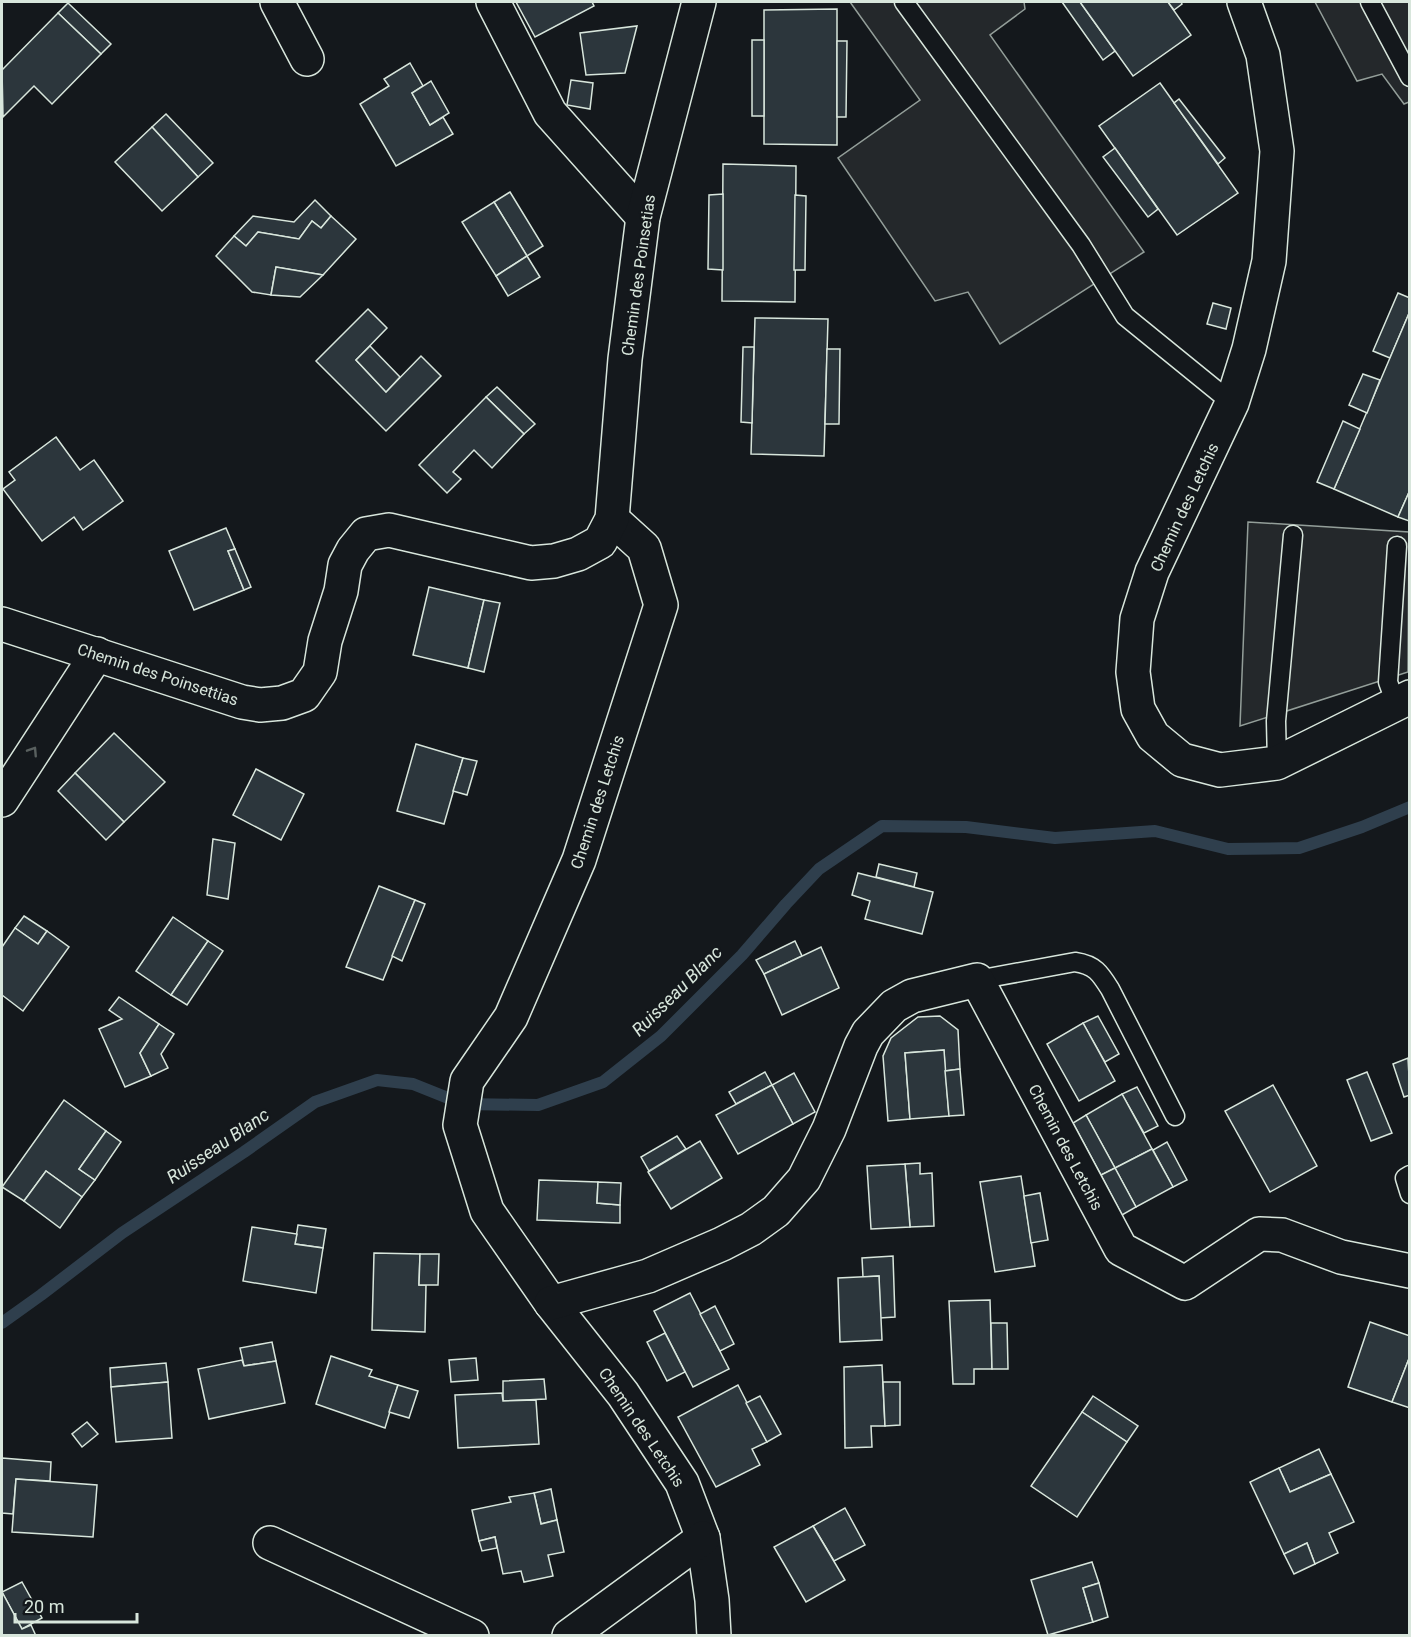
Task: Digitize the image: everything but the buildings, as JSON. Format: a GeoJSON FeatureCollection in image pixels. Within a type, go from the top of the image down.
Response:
{"type":"FeatureCollection","features":[{"type":"Feature","properties":{"kind":"street"},"geometry":{"type":"LineString","coordinates":[[277,2],[307,59]]}},
{"type":"Feature","properties":{"kind":"street"},"geometry":{"type":"LineString","coordinates":[[493,2],[550,113],[643,217]]}},
{"type":"Feature","properties":{"kind":"street","name":"Chemin des Poinsetias"},"geometry":{"type":"LineString","coordinates":[[612,519],[625,359],[643,217],[699,2]]}},
{"type":"Feature","properties":{"kind":"street","name":"Chemin des Letchis"},"geometry":{"type":"LineString","coordinates":[[1244,2],[1263,55],[1277,152],[1269,261],[1249,349],[1232,403],[1152,572],[1137,619],[1133,672],[1138,709],[1153,736],[1182,760],[1220,770],[1277,763],[1403,700]]}},
{"type":"Feature","properties":{"kind":"street","name":"Chemin des Letchis"},"geometry":{"type":"LineString","coordinates":[[612,519],[644,548],[661,605],[579,860],[511,1017],[467,1081],[460,1125],[487,1211],[551,1303],[623,1394],[682,1483],[703,1538],[712,1600],[714,1635]]}},
{"type":"Feature","properties":{"kind":"street","name":"Chemin des Poinsettias"},"geometry":{"type":"LineString","coordinates":[[2,624],[242,702],[260,705],[282,704],[304,695],[320,672],[325,641],[341,591],[345,565],[366,534],[389,530],[531,562],[554,561],[578,554],[600,542],[612,519]]}},
{"type":"Feature","properties":{"kind":"street"},"geometry":{"type":"LineString","coordinates":[[2,800],[97,654]]}},
{"type":"Feature","properties":{"kind":"street"},"geometry":{"type":"LineString","coordinates":[[551,1303],[648,1276],[722,1244],[751,1229],[776,1211],[804,1179],[829,1129],[868,1033],[894,1006],[912,996],[977,980]]}},
{"type":"Feature","properties":{"kind":"street","name":"Chemin des Letchis"},"geometry":{"type":"LineString","coordinates":[[977,980],[1121,1249],[1185,1283],[1259,1234],[1282,1235],[1341,1257],[1410,1271]]}},
{"type":"Feature","properties":{"kind":"street"},"geometry":{"type":"LineString","coordinates":[[569,1635],[703,1538]]}},
{"type":"Feature","properties":{"kind":"street"},"geometry":{"type":"LineString","coordinates":[[270,1543],[471,1635]]}},
{"type":"Feature","properties":{"kind":"lane"},"geometry":{"type":"LineString","coordinates":[[904,2],[1081,245],[1125,316],[1232,403]]}},
{"type":"Feature","properties":{"kind":"lane"},"geometry":{"type":"LineString","coordinates":[[1370,2],[1410,77]]}},
{"type":"Feature","properties":{"kind":"lane"},"geometry":{"type":"LineString","coordinates":[[1277,763],[1276,721],[1293,535]]}},
{"type":"Feature","properties":{"kind":"lane"},"geometry":{"type":"LineString","coordinates":[[1397,546],[1388,682],[1403,700]]}},
{"type":"Feature","properties":{"kind":"lane"},"geometry":{"type":"LineString","coordinates":[[977,980],[1075,962],[1097,969],[1110,989],[1175,1116]]}},
{"type":"Feature","properties":{"kind":"lane"},"geometry":{"type":"LineString","coordinates":[[1410,1174],[1405,1178],[1410,1194]]}},
{"type":"Feature","properties":{"kind":"shaded area"},"geometry":{"type":"Polygon","coordinates":[[[850,2],[1024,2],[1025,9],[990,35],[1144,252],[1000,344],[968,292],[935,301],[838,158],[920,100],[850,2]]]}},
{"type":"Feature","properties":{"kind":"shaded area"},"geometry":{"type":"Polygon","coordinates":[[[1315,2],[1409,2],[1409,102],[1404,104],[1382,74],[1357,81],[1315,2]]]}},
{"type":"Feature","properties":{"kind":"shaded area"},"geometry":{"type":"Polygon","coordinates":[[[1248,522],[1409,532],[1408,672],[1240,726],[1248,522]]]}},
{"type":"Feature","properties":{"kind":"waterway","name":"Ruisseau Blanc"},"geometry":{"type":"LineString","coordinates":[[2,1323],[122,1233],[315,1102],[377,1080],[413,1084],[463,1104],[538,1105],[603,1082],[661,1036],[742,955],[819,869],[882,826],[966,827],[1055,838],[1155,831],[1228,849],[1299,848],[1362,827],[1410,807]]}}]}
